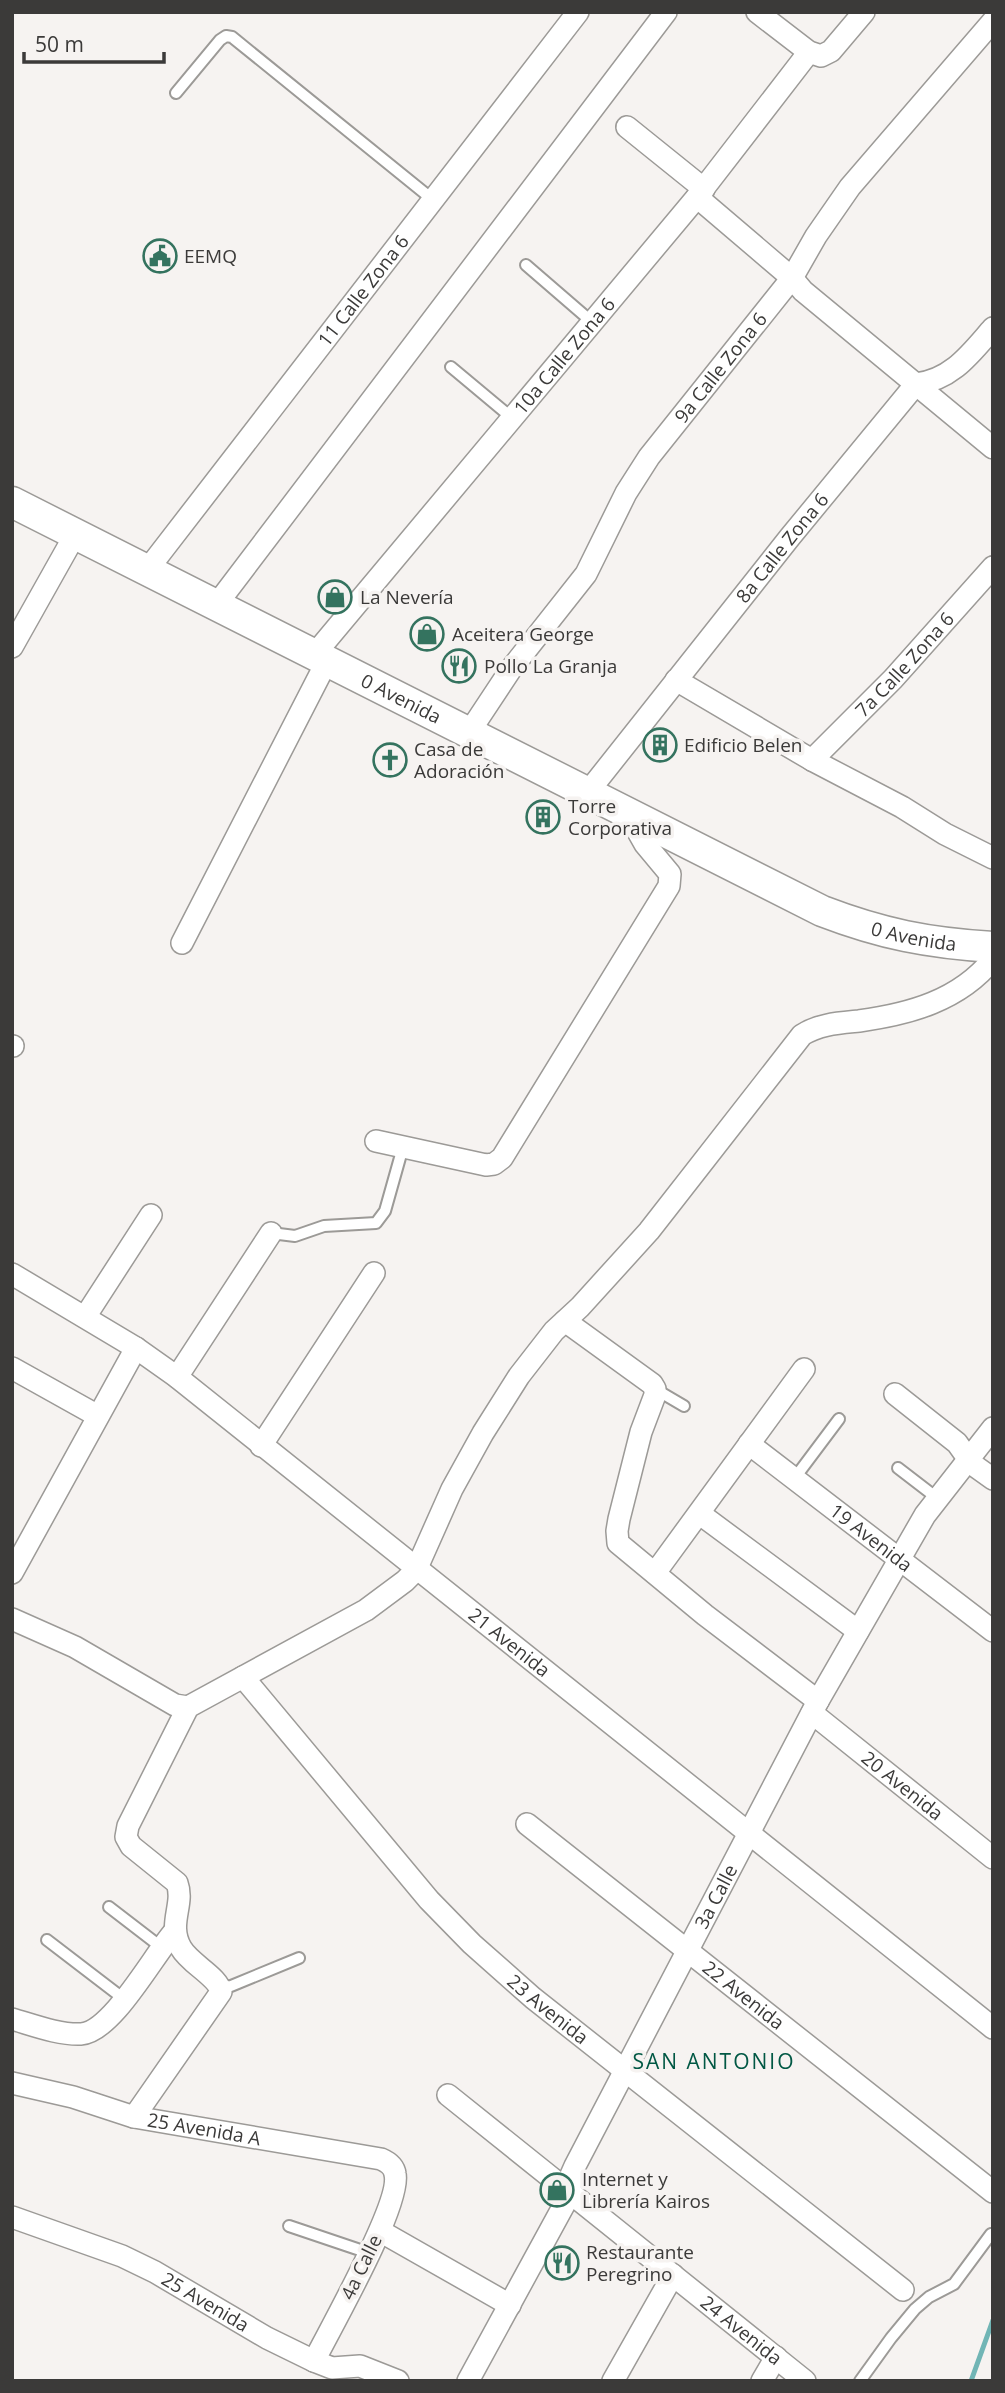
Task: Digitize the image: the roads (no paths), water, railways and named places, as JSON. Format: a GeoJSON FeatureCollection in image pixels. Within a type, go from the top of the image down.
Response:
{"type":"FeatureCollection","features":[{"type":"Feature","properties":{"kind":"street","name":"11 Calle Zona 6"},"geometry":{"type":"LineString","coordinates":[[148,569],[578,12]]}},
{"type":"Feature","properties":{"kind":"street"},"geometry":{"type":"LineString","coordinates":[[216,604],[666,12]]}},
{"type":"Feature","properties":{"kind":"street"},"geometry":{"type":"LineString","coordinates":[[757,12],[815,54]]}},
{"type":"Feature","properties":{"kind":"street","name":"10a Calle Zona 6"},"geometry":{"type":"LineString","coordinates":[[182,943],[321,658],[512,418],[815,54],[831,51],[864,12]]}},
{"type":"Feature","properties":{"kind":"street","name":"9a Calle Zona 6"},"geometry":{"type":"LineString","coordinates":[[470,731],[511,668],[586,574],[626,493],[649,457],[792,278],[816,236],[850,187],[993,21]]}},
{"type":"Feature","properties":{"kind":"street"},"geometry":{"type":"LineString","coordinates":[[627,127],[803,290],[993,448]]}},
{"type":"Feature","properties":{"kind":"street"},"geometry":{"type":"LineString","coordinates":[[916,384],[932,382],[959,366],[993,328]]}},
{"type":"Feature","properties":{"kind":"street","name":"8a Calle Zona 6"},"geometry":{"type":"LineString","coordinates":[[588,792],[790,537],[916,384]]}},
{"type":"Feature","properties":{"kind":"street","name":"0 Avenida"},"geometry":{"type":"LineString","coordinates":[[12,502],[822,911],[863,927],[931,942],[993,947]]}},
{"type":"Feature","properties":{"kind":"street"},"geometry":{"type":"LineString","coordinates":[[12,647],[76,533]]}},
{"type":"Feature","properties":{"kind":"street","name":"7a Calle Zona 6"},"geometry":{"type":"LineString","coordinates":[[812,760],[893,679],[993,567]]}},
{"type":"Feature","properties":{"kind":"street"},"geometry":{"type":"LineString","coordinates":[[677,680],[812,760],[993,858]]}},
{"type":"Feature","properties":{"kind":"street"},"geometry":{"type":"LineString","coordinates":[[376,1141],[486,1165],[494,1164],[502,1158],[669,886],[670,874],[645,844],[628,814]]}},
{"type":"Feature","properties":{"kind":"street"},"geometry":{"type":"LineString","coordinates":[[12,2019],[82,2034],[103,2025],[124,1999],[167,1939],[179,1893],[177,1883],[131,1846],[126,1837],[128,1826],[188,1707],[366,1610],[416,1570],[452,1489],[519,1376],[554,1331],[649,1231],[802,1035],[827,1025],[888,1017],[949,997],[993,960]]}},
{"type":"Feature","properties":{"kind":"street"},"geometry":{"type":"LineString","coordinates":[[85,1317],[151,1215]]}},
{"type":"Feature","properties":{"kind":"street"},"geometry":{"type":"LineString","coordinates":[[177,1377],[271,1233]]}},
{"type":"Feature","properties":{"kind":"street"},"geometry":{"type":"LineString","coordinates":[[261,1446],[374,1272]]}},
{"type":"Feature","properties":{"kind":"street","name":"21 Avenida"},"geometry":{"type":"LineString","coordinates":[[12,1274],[136,1348],[177,1377],[993,2028]]}},
{"type":"Feature","properties":{"kind":"street"},"geometry":{"type":"LineString","coordinates":[[565,1321],[652,1384],[655,1389]]}},
{"type":"Feature","properties":{"kind":"street"},"geometry":{"type":"LineString","coordinates":[[12,1573],[136,1348]]}},
{"type":"Feature","properties":{"kind":"street"},"geometry":{"type":"LineString","coordinates":[[12,1368],[98,1416]]}},
{"type":"Feature","properties":{"kind":"street"},"geometry":{"type":"LineString","coordinates":[[656,1573],[804,1369]]}},
{"type":"Feature","properties":{"kind":"street","name":"20 Avenida"},"geometry":{"type":"LineString","coordinates":[[655,1389],[619,1519],[617,1539],[623,1549],[656,1573],[993,1858]]}},
{"type":"Feature","properties":{"kind":"street"},"geometry":{"type":"LineString","coordinates":[[895,1394],[957,1443],[970,1459],[993,1479]]}},
{"type":"Feature","properties":{"kind":"street","name":"3a Calle"},"geometry":{"type":"LineString","coordinates":[[468,2381],[569,2194],[571,2175],[624,2068],[815,1707],[925,1515],[993,1428]]}},
{"type":"Feature","properties":{"kind":"street","name":"19 Avenida"},"geometry":{"type":"LineString","coordinates":[[749,1444],[993,1631]]}},
{"type":"Feature","properties":{"kind":"street"},"geometry":{"type":"LineString","coordinates":[[700,1514],[858,1631]]}},
{"type":"Feature","properties":{"kind":"street"},"geometry":{"type":"LineString","coordinates":[[12,1619],[75,1647],[175,1705],[188,1707]]}},
{"type":"Feature","properties":{"kind":"street","name":"23 Avenida"},"geometry":{"type":"LineString","coordinates":[[243,1677],[411,1879],[455,1927],[533,1998],[903,2290]]}},
{"type":"Feature","properties":{"kind":"street","name":"22 Avenida"},"geometry":{"type":"LineString","coordinates":[[527,1824],[992,2190]]}},
{"type":"Feature","properties":{"kind":"street"},"geometry":{"type":"LineString","coordinates":[[134,2117],[219,1997],[221,1987],[167,1939]]}},
{"type":"Feature","properties":{"kind":"street","name":"25 Avenida A"},"geometry":{"type":"LineString","coordinates":[[12,2083],[73,2097],[134,2117],[381,2159],[394,2169]]}},
{"type":"Feature","properties":{"kind":"street","name":"24 Avenida"},"geometry":{"type":"LineString","coordinates":[[448,2095],[805,2381]]}},
{"type":"Feature","properties":{"kind":"street","name":"4a Calle"},"geometry":{"type":"LineString","coordinates":[[314,2361],[380,2231],[394,2191],[394,2169]]}},
{"type":"Feature","properties":{"kind":"street","name":"25 Avenida"},"geometry":{"type":"LineString","coordinates":[[12,2217],[122,2256],[155,2272],[267,2338],[314,2361],[354,2374],[398,2381]]}},
{"type":"Feature","properties":{"kind":"street"},"geometry":{"type":"LineString","coordinates":[[380,2231],[510,2305]]}},
{"type":"Feature","properties":{"kind":"street"},"geometry":{"type":"LineString","coordinates":[[613,2381],[673,2275]]}},
{"type":"Feature","properties":{"kind":"street"},"geometry":{"type":"LineString","coordinates":[[762,2381],[776,2357]]}},
{"type":"Feature","properties":{"kind":"lane"},"geometry":{"type":"LineString","coordinates":[[176,93],[220,40],[226,36],[232,37],[432,199]]}},
{"type":"Feature","properties":{"kind":"lane"},"geometry":{"type":"LineString","coordinates":[[526,265],[592,322]]}},
{"type":"Feature","properties":{"kind":"lane"},"geometry":{"type":"LineString","coordinates":[[451,367],[512,418]]}},
{"type":"Feature","properties":{"kind":"lane"},"geometry":{"type":"LineString","coordinates":[[271,1233],[295,1236],[334,1224],[376,1223],[384,1211],[403,1147]]}},
{"type":"Feature","properties":{"kind":"lane"},"geometry":{"type":"LineString","coordinates":[[655,1389],[684,1406]]}},
{"type":"Feature","properties":{"kind":"lane"},"geometry":{"type":"LineString","coordinates":[[794,1479],[839,1419]]}},
{"type":"Feature","properties":{"kind":"lane"},"geometry":{"type":"LineString","coordinates":[[898,1468],[937,1498]]}},
{"type":"Feature","properties":{"kind":"lane"},"geometry":{"type":"LineString","coordinates":[[108,1907],[167,1939]]}},
{"type":"Feature","properties":{"kind":"lane"},"geometry":{"type":"LineString","coordinates":[[47,1940],[124,1999]]}},
{"type":"Feature","properties":{"kind":"lane"},"geometry":{"type":"LineString","coordinates":[[221,1987],[231,1986],[299,1958]]}},
{"type":"Feature","properties":{"kind":"lane"},"geometry":{"type":"LineString","coordinates":[[289,2226],[369,2253]]}},
{"type":"Feature","properties":{"kind":"lane"},"geometry":{"type":"LineString","coordinates":[[860,2381],[915,2309],[929,2297],[954,2284],[991,2234]]}},
{"type":"Feature","properties":{"kind":"waterway"},"geometry":{"type":"LineString","coordinates":[[971,2381],[993,2320]]}},
{"type":"Feature","properties":{"kind":"place","name":"EEMQ"},"geometry":{"type":"Point","coordinates":[160,256]}},
{"type":"Feature","properties":{"kind":"place","name":"La Nevería"},"geometry":{"type":"Point","coordinates":[335,597]}},
{"type":"Feature","properties":{"kind":"place","name":"Aceitera George"},"geometry":{"type":"Point","coordinates":[427,634]}},
{"type":"Feature","properties":{"kind":"place","name":"Pollo La Granja"},"geometry":{"type":"Point","coordinates":[459,666]}},
{"type":"Feature","properties":{"kind":"place","name":"Edificio Belen"},"geometry":{"type":"Point","coordinates":[660,745]}},
{"type":"Feature","properties":{"kind":"place","name":"Casa de Adoración"},"geometry":{"type":"Point","coordinates":[390,760]}},
{"type":"Feature","properties":{"kind":"place","name":"Torre Corporativa"},"geometry":{"type":"Point","coordinates":[543,817]}},
{"type":"Feature","properties":{"kind":"place","name":"Internet y Librería Kairos"},"geometry":{"type":"Point","coordinates":[557,2190]}},
{"type":"Feature","properties":{"kind":"place","name":"Restaurante Peregrino"},"geometry":{"type":"Point","coordinates":[562,2263]}},
{"type":"Feature","properties":{"kind":"district","name":"SAN ANTONIO"},"geometry":{"type":"Point","coordinates":[714,2061]}}]}
